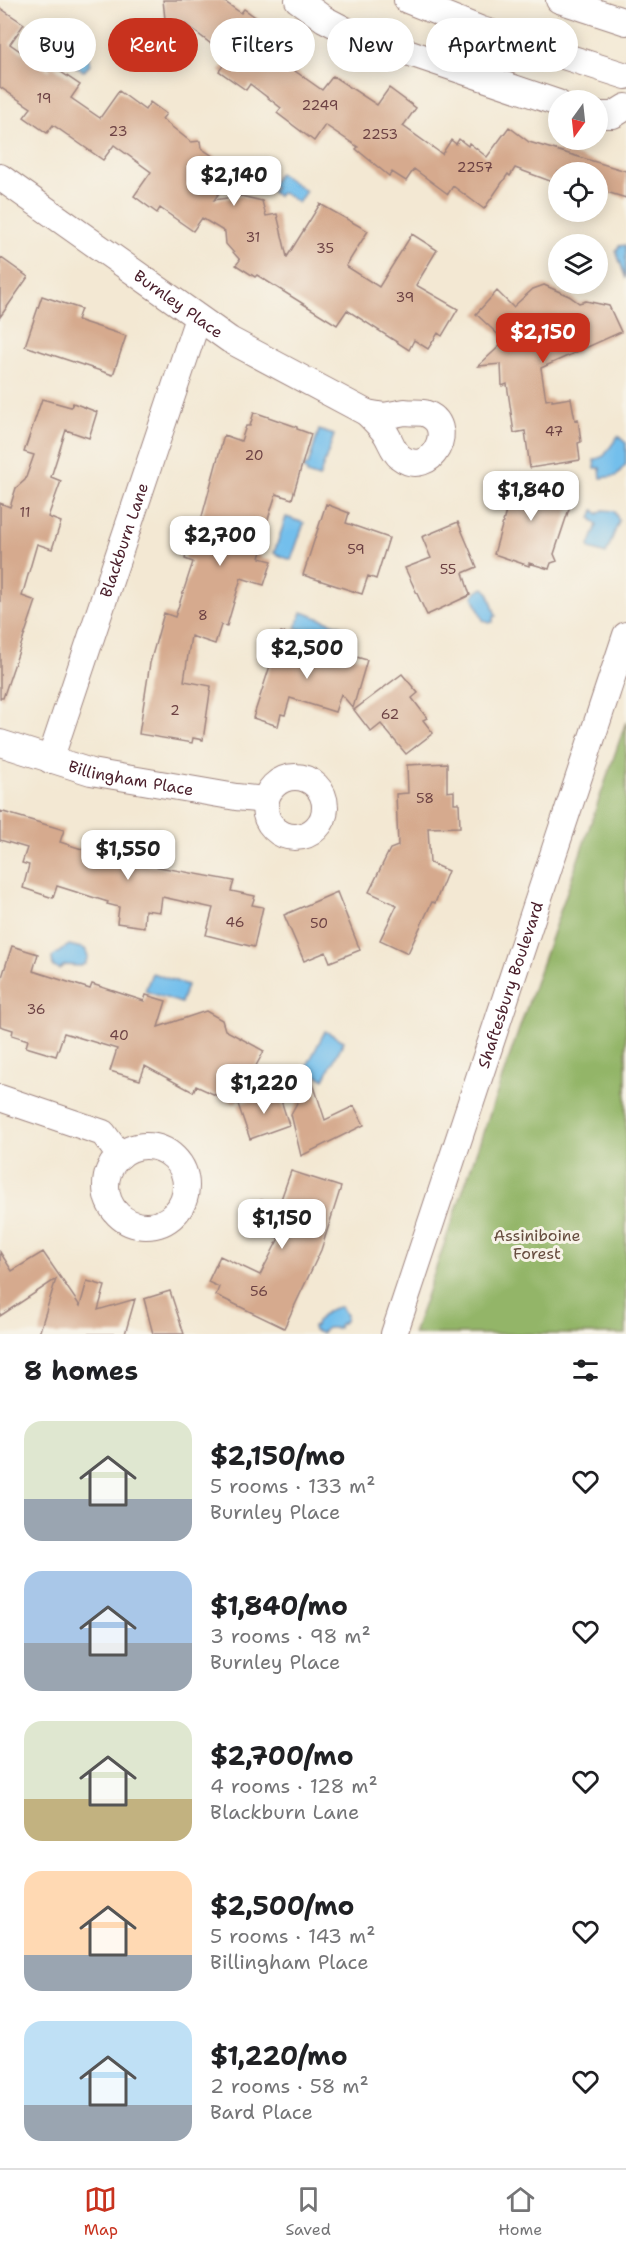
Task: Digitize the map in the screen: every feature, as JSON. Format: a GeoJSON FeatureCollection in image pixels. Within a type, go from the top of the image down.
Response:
{"type":"FeatureCollection","features":[{"type":"Feature","properties":{"kind":"street"},"geometry":{"type":"LineString","coordinates":[[298,0],[324,19],[351,33],[548,100]]}},
{"type":"Feature","properties":{"kind":"street"},"geometry":{"type":"LineString","coordinates":[[407,0],[482,30],[626,76]]}},
{"type":"Feature","properties":{"kind":"street"},"geometry":{"type":"LineString","coordinates":[[559,0],[626,22]]}},
{"type":"Feature","properties":{"kind":"street"},"geometry":{"type":"LineString","coordinates":[[608,115],[613,115],[626,107]]}},
{"type":"Feature","properties":{"kind":"street","name":"Burnley Place"},"geometry":{"type":"LineString","coordinates":[[0,177],[230,340],[367,413]]}},
{"type":"Feature","properties":{"kind":"street","name":"Blackburn Lane"},"geometry":{"type":"LineString","coordinates":[[50,760],[198,318]]}},
{"type":"Feature","properties":{"kind":"street","name":"Shaftesbury Boulevard"},"geometry":{"type":"LineString","coordinates":[[394,1334],[626,635]]}},
{"type":"Feature","properties":{"kind":"street","name":"Billingham Place"},"geometry":{"type":"LineString","coordinates":[[0,743],[91,772],[266,800]]}},
{"type":"Feature","properties":{"kind":"street"},"geometry":{"type":"LineString","coordinates":[[0,1098],[103,1133],[120,1156]]}},
{"type":"Feature","properties":{"kind":"green space","name":"Assiniboine Forest"},"geometry":{"type":"Polygon","coordinates":[[[626,722],[626,1334],[413,1334],[626,722]]]}},
{"type":"Feature","properties":{"kind":"water"},"geometry":{"type":"Polygon","coordinates":[[[279,173],[306,191],[298,203],[286,194],[281,193],[278,196],[272,192],[275,188],[271,185],[279,173]]]}},
{"type":"Feature","properties":{"kind":"water"},"geometry":{"type":"Polygon","coordinates":[[[626,245],[626,279],[616,251],[619,246],[626,245]]]}},
{"type":"Feature","properties":{"kind":"water"},"geometry":{"type":"Polygon","coordinates":[[[319,430],[334,435],[319,478],[307,474],[304,469],[305,465],[308,466],[319,430]]]}},
{"type":"Feature","properties":{"kind":"water"},"geometry":{"type":"Polygon","coordinates":[[[618,436],[626,443],[626,464],[616,476],[601,478],[600,468],[595,468],[594,460],[604,456],[618,436]]]}},
{"type":"Feature","properties":{"kind":"water"},"geometry":{"type":"Polygon","coordinates":[[[594,510],[598,514],[603,510],[614,511],[619,521],[606,554],[590,549],[589,546],[597,525],[591,518],[594,510]]]}},
{"type":"Feature","properties":{"kind":"water"},"geometry":{"type":"Polygon","coordinates":[[[286,517],[304,523],[291,560],[274,553],[286,517]]]}},
{"type":"Feature","properties":{"kind":"water"},"geometry":{"type":"Polygon","coordinates":[[[484,588],[488,592],[496,616],[493,622],[489,623],[483,620],[473,596],[484,588]]]}},
{"type":"Feature","properties":{"kind":"water"},"geometry":{"type":"Polygon","coordinates":[[[302,612],[341,626],[339,631],[344,634],[340,640],[325,642],[319,636],[296,628],[302,612]]]}},
{"type":"Feature","properties":{"kind":"water"},"geometry":{"type":"Polygon","coordinates":[[[69,945],[85,949],[88,956],[85,964],[65,965],[59,969],[53,967],[52,957],[69,945]]]}},
{"type":"Feature","properties":{"kind":"water"},"geometry":{"type":"Polygon","coordinates":[[[152,973],[187,985],[181,1003],[145,991],[152,973]]]}},
{"type":"Feature","properties":{"kind":"water"},"geometry":{"type":"Polygon","coordinates":[[[325,1031],[344,1041],[324,1079],[305,1070],[325,1031]]]}},
{"type":"Feature","properties":{"kind":"water"},"geometry":{"type":"Polygon","coordinates":[[[341,1307],[346,1315],[345,1321],[338,1328],[327,1328],[321,1333],[314,1331],[313,1327],[325,1313],[341,1307]]]}},
{"type":"Feature","properties":{"kind":"building"},"geometry":{"type":"Polygon","coordinates":[[[163,0],[222,0],[241,13],[244,9],[257,18],[210,18],[210,43],[198,34],[198,18],[165,18],[163,0]]]}},
{"type":"Feature","properties":{"kind":"building"},"geometry":{"type":"Polygon","coordinates":[[[0,8],[18,20],[18,33],[10,44],[18,50],[18,72],[61,72],[80,85],[71,98],[100,118],[119,91],[145,110],[150,102],[166,114],[162,119],[191,142],[200,141],[201,148],[235,171],[214,200],[241,196],[262,201],[266,216],[277,214],[287,257],[320,204],[368,231],[346,266],[379,287],[412,234],[437,250],[416,285],[458,309],[442,336],[438,333],[428,349],[414,340],[409,350],[347,310],[337,325],[257,275],[255,277],[236,265],[240,260],[226,244],[225,232],[202,218],[193,231],[160,208],[157,213],[134,196],[151,172],[114,145],[103,160],[53,125],[47,133],[24,117],[31,108],[0,87],[0,8]]]}},
{"type":"Feature","properties":{"kind":"building"},"geometry":{"type":"Polygon","coordinates":[[[220,72],[296,72],[322,90],[333,76],[377,105],[389,88],[416,108],[403,126],[442,154],[451,140],[456,144],[459,139],[468,146],[469,143],[487,157],[509,127],[529,142],[548,148],[548,150],[556,150],[596,162],[548,162],[548,180],[515,168],[510,176],[508,174],[484,209],[453,186],[448,194],[414,169],[406,181],[392,172],[389,176],[356,149],[358,147],[325,125],[314,141],[277,113],[281,108],[250,84],[246,90],[220,72]]]}},
{"type":"Feature","properties":{"kind":"building"},"geometry":{"type":"Polygon","coordinates":[[[608,166],[626,171],[626,198],[608,192],[608,166]]]}},
{"type":"Feature","properties":{"kind":"building"},"geometry":{"type":"Polygon","coordinates":[[[0,257],[28,277],[0,317],[0,257]]]}},
{"type":"Feature","properties":{"kind":"building"},"geometry":{"type":"Polygon","coordinates":[[[544,285],[548,287],[548,294],[564,294],[579,303],[586,301],[609,306],[621,332],[541,368],[546,400],[571,398],[575,420],[578,419],[581,442],[578,443],[580,460],[530,468],[525,431],[514,433],[507,384],[502,386],[501,364],[478,366],[505,341],[476,314],[497,291],[513,307],[533,289],[544,285]]]}},
{"type":"Feature","properties":{"kind":"building"},"geometry":{"type":"Polygon","coordinates":[[[42,296],[81,309],[77,320],[126,336],[113,375],[25,346],[42,296]]]}},
{"type":"Feature","properties":{"kind":"building"},"geometry":{"type":"Polygon","coordinates":[[[42,399],[71,407],[73,403],[97,412],[89,438],[66,430],[51,477],[61,481],[48,517],[61,522],[52,549],[37,544],[22,596],[36,601],[3,698],[0,698],[0,503],[10,507],[16,488],[25,480],[34,455],[24,452],[42,399]]]}},
{"type":"Feature","properties":{"kind":"building"},"geometry":{"type":"Polygon","coordinates":[[[254,412],[311,434],[292,499],[276,494],[260,544],[264,545],[260,558],[272,561],[264,585],[241,578],[227,626],[221,625],[215,644],[191,636],[184,681],[211,686],[203,740],[193,738],[192,743],[139,734],[150,663],[164,613],[175,617],[193,562],[185,559],[187,546],[195,522],[200,524],[224,435],[241,441],[246,426],[250,426],[254,412]]]}},
{"type":"Feature","properties":{"kind":"building"},"geometry":{"type":"Polygon","coordinates":[[[505,474],[573,497],[554,554],[557,561],[551,563],[549,569],[529,563],[529,566],[494,554],[507,508],[495,504],[505,474]]]}},
{"type":"Feature","properties":{"kind":"building"},"geometry":{"type":"Polygon","coordinates":[[[326,504],[349,513],[346,523],[389,538],[376,579],[368,576],[362,594],[303,575],[326,504]]]}},
{"type":"Feature","properties":{"kind":"building"},"geometry":{"type":"Polygon","coordinates":[[[458,522],[477,567],[463,573],[470,595],[427,615],[405,568],[431,558],[422,537],[458,522]]]}},
{"type":"Feature","properties":{"kind":"building"},"geometry":{"type":"Polygon","coordinates":[[[281,632],[305,639],[303,648],[344,661],[346,654],[367,660],[353,708],[341,694],[335,712],[290,698],[285,715],[281,714],[278,726],[253,718],[281,632]]]}},
{"type":"Feature","properties":{"kind":"building"},"geometry":{"type":"Polygon","coordinates":[[[402,674],[418,693],[412,698],[427,718],[423,720],[433,733],[406,754],[381,724],[371,732],[354,710],[402,674]]]}},
{"type":"Feature","properties":{"kind":"building"},"geometry":{"type":"Polygon","coordinates":[[[447,763],[447,792],[454,791],[454,803],[459,803],[460,827],[428,828],[430,863],[448,871],[435,903],[432,902],[408,953],[380,940],[397,905],[369,892],[390,849],[398,846],[396,794],[408,793],[407,765],[447,763]]]}},
{"type":"Feature","properties":{"kind":"building"},"geometry":{"type":"Polygon","coordinates":[[[0,811],[64,830],[60,842],[113,859],[115,844],[151,849],[148,865],[234,881],[231,891],[255,896],[252,905],[263,907],[254,947],[206,935],[213,908],[162,897],[160,912],[145,910],[144,927],[117,923],[119,907],[107,904],[108,902],[57,886],[53,898],[23,888],[29,865],[22,863],[27,848],[0,840],[0,811]]]}},
{"type":"Feature","properties":{"kind":"building"},"geometry":{"type":"Polygon","coordinates":[[[337,892],[360,950],[330,962],[326,952],[304,961],[284,915],[337,892]]]}},
{"type":"Feature","properties":{"kind":"building"},"geometry":{"type":"Polygon","coordinates":[[[12,946],[38,954],[33,971],[90,989],[92,984],[144,1001],[146,995],[166,1001],[158,1027],[206,1011],[222,1020],[225,1030],[264,1051],[235,1104],[196,1086],[193,1092],[145,1066],[140,1080],[110,1071],[117,1049],[64,1033],[56,1056],[26,1047],[28,1040],[12,1035],[13,1030],[0,1026],[0,983],[12,946]]]}},
{"type":"Feature","properties":{"kind":"building"},"geometry":{"type":"Polygon","coordinates":[[[311,1077],[325,1120],[354,1106],[364,1125],[301,1156],[291,1114],[311,1077]]]}},
{"type":"Feature","properties":{"kind":"building"},"geometry":{"type":"Polygon","coordinates":[[[278,1091],[289,1125],[250,1139],[238,1104],[278,1091]]]}},
{"type":"Feature","properties":{"kind":"building"},"geometry":{"type":"Polygon","coordinates":[[[291,1171],[341,1187],[321,1250],[284,1328],[216,1295],[219,1287],[208,1282],[220,1256],[260,1275],[279,1238],[251,1228],[261,1200],[279,1205],[291,1171]]]}},
{"type":"Feature","properties":{"kind":"building"},"geometry":{"type":"Polygon","coordinates":[[[0,1252],[12,1271],[43,1252],[80,1306],[87,1281],[105,1286],[98,1310],[135,1299],[125,1334],[39,1334],[56,1279],[0,1316],[0,1252]]]}},
{"type":"Feature","properties":{"kind":"building"},"geometry":{"type":"Polygon","coordinates":[[[170,1291],[184,1334],[153,1334],[144,1299],[170,1291]]]}}]}
